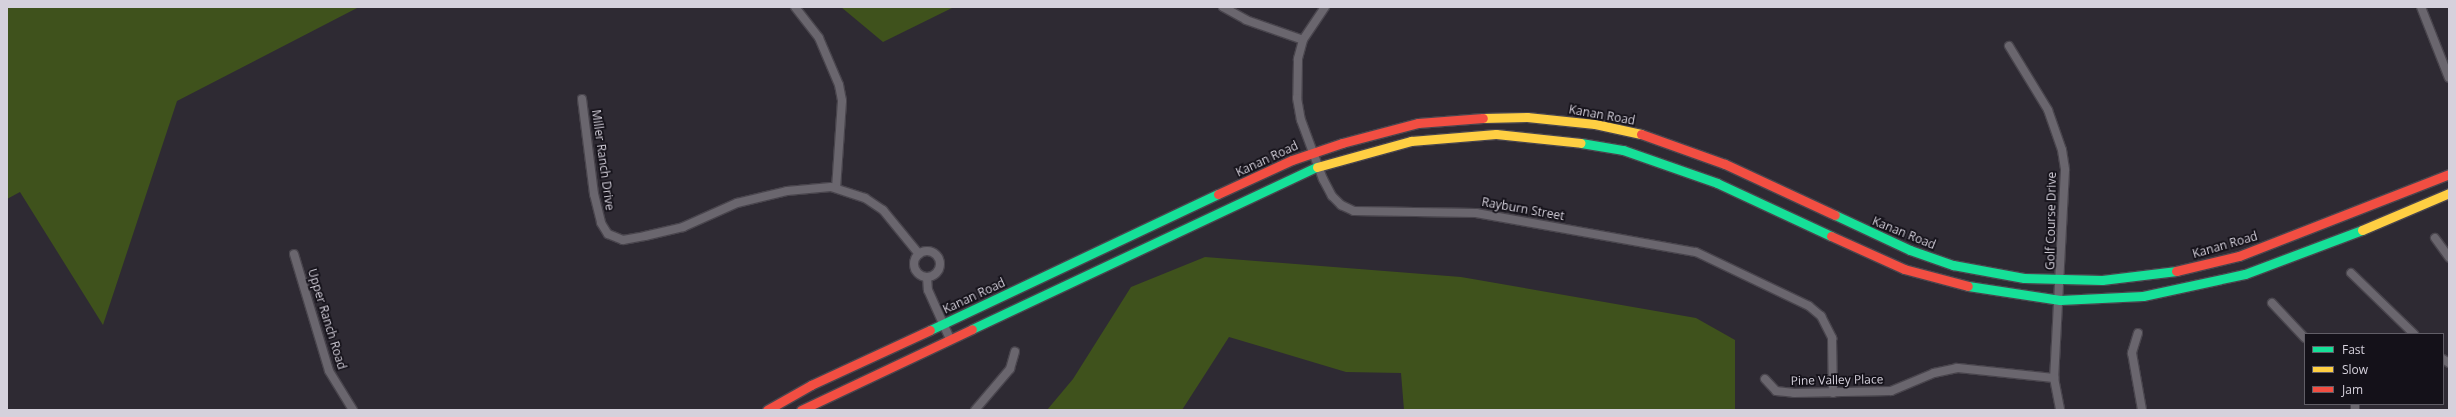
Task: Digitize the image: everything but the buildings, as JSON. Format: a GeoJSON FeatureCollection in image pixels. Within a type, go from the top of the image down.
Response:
{"type":"FeatureCollection","features":[{"type":"Feature","properties":{"kind":"main road","name":"Kanan Road"},"geometry":{"type":"LineString","coordinates":[[767,410],[811,385],[1312,151],[1380,131],[1460,118],[1527,117],[1595,124],[1648,136],[1698,153],[1860,228],[1953,265],[2024,278],[2136,278],[2239,256],[2449,174]]}},
{"type":"Feature","properties":{"kind":"main road"},"geometry":{"type":"LineString","coordinates":[[801,410],[1318,166],[1411,141],[1459,136],[1527,136],[1594,144],[1693,173],[1904,269],[1978,289],[2060,300],[2105,300],[2143,296],[2185,290],[2245,274],[2317,249],[2449,193]]}},
{"type":"Feature","properties":{"kind":"street"},"geometry":{"type":"LineString","coordinates":[[795,7],[820,38],[839,85],[842,101],[836,188]]}},
{"type":"Feature","properties":{"kind":"street"},"geometry":{"type":"LineString","coordinates":[[1223,7],[1246,20],[1303,40]]}},
{"type":"Feature","properties":{"kind":"street","name":"Rayburn Street"},"geometry":{"type":"LineString","coordinates":[[1325,7],[1303,40],[1298,66],[1297,98],[1312,151],[1318,166],[1332,196],[1341,205],[1354,211],[1476,213],[1679,248],[1713,259],[1809,306],[1821,316],[1832,338],[1832,393]]}},
{"type":"Feature","properties":{"kind":"street"},"geometry":{"type":"LineString","coordinates":[[2421,7],[2449,78]]}},
{"type":"Feature","properties":{"kind":"street","name":"Golf Course Drive"},"geometry":{"type":"LineString","coordinates":[[2009,46],[2048,110],[2062,150],[2065,186],[2062,279],[2054,378],[2060,410]]}},
{"type":"Feature","properties":{"kind":"street","name":"Miller Ranch Drive"},"geometry":{"type":"LineString","coordinates":[[582,100],[600,223],[608,234],[623,240],[683,227],[737,203],[787,191],[836,188],[865,198],[883,210],[919,254]]}},
{"type":"Feature","properties":{"kind":"street"},"geometry":{"type":"LineString","coordinates":[[2435,238],[2449,257]]}},
{"type":"Feature","properties":{"kind":"street"},"geometry":{"type":"LineString","coordinates":[[930,251],[940,259],[938,272],[927,277],[919,274],[914,267],[919,254],[930,251]]}},
{"type":"Feature","properties":{"kind":"street","name":"Upper Ranch Road"},"geometry":{"type":"LineString","coordinates":[[294,254],[329,371],[353,410]]}},
{"type":"Feature","properties":{"kind":"street"},"geometry":{"type":"LineString","coordinates":[[2351,273],[2413,333]]}},
{"type":"Feature","properties":{"kind":"street"},"geometry":{"type":"LineString","coordinates":[[927,277],[928,290],[950,339]]}},
{"type":"Feature","properties":{"kind":"street"},"geometry":{"type":"LineString","coordinates":[[2272,303],[2304,337]]}},
{"type":"Feature","properties":{"kind":"street"},"geometry":{"type":"LineString","coordinates":[[2138,332],[2132,353],[2142,410]]}},
{"type":"Feature","properties":{"kind":"street"},"geometry":{"type":"LineString","coordinates":[[975,410],[1010,369],[1014,352]]}},
{"type":"Feature","properties":{"kind":"street","name":"Pine Valley Place"},"geometry":{"type":"LineString","coordinates":[[1765,379],[1776,391],[1832,393],[1891,391],[1934,373],[1957,368],[2054,378]]}},
{"type":"Feature","properties":{"kind":"green space"},"geometry":{"type":"Polygon","coordinates":[[[7,7],[359,7],[177,101],[103,325],[20,192],[7,199],[7,7]]]}},
{"type":"Feature","properties":{"kind":"green space"},"geometry":{"type":"Polygon","coordinates":[[[841,7],[954,7],[883,42],[841,7]]]}},
{"type":"Feature","properties":{"kind":"green space"},"geometry":{"type":"Polygon","coordinates":[[[1205,257],[1461,277],[1696,318],[1735,340],[1735,410],[1404,410],[1401,373],[1346,372],[1229,337],[1182,410],[1047,410],[1073,379],[1131,287],[1205,257]]]}},
{"type":"Feature","properties":{"kind":"traffic: fast"},"geometry":{"type":"LineString","coordinates":[[1581,143],[1623,150],[1717,183],[1831,236]]}},
{"type":"Feature","properties":{"kind":"traffic: fast"},"geometry":{"type":"LineString","coordinates":[[972,329],[1317,167]]}},
{"type":"Feature","properties":{"kind":"traffic: fast"},"geometry":{"type":"LineString","coordinates":[[930,330],[1218,194]]}},
{"type":"Feature","properties":{"kind":"traffic: fast"},"geometry":{"type":"LineString","coordinates":[[1835,215],[1910,250],[1953,265],[2024,278],[2102,280],[2176,271]]}},
{"type":"Feature","properties":{"kind":"traffic: fast"},"geometry":{"type":"LineString","coordinates":[[1968,286],[2060,300],[2143,296],[2245,274],[2362,230]]}},
{"type":"Feature","properties":{"kind":"traffic: slow"},"geometry":{"type":"LineString","coordinates":[[1483,118],[1527,117],[1595,124],[1641,134]]}},
{"type":"Feature","properties":{"kind":"traffic: slow"},"geometry":{"type":"LineString","coordinates":[[1317,167],[1411,141],[1496,134],[1581,143]]}},
{"type":"Feature","properties":{"kind":"traffic: slow"},"geometry":{"type":"LineString","coordinates":[[2362,230],[2449,193]]}},
{"type":"Feature","properties":{"kind":"traffic: jam"},"geometry":{"type":"LineString","coordinates":[[1218,194],[1292,160],[1342,143],[1418,123],[1483,118]]}},
{"type":"Feature","properties":{"kind":"traffic: jam"},"geometry":{"type":"LineString","coordinates":[[1641,134],[1725,164],[1835,215]]}},
{"type":"Feature","properties":{"kind":"traffic: jam"},"geometry":{"type":"LineString","coordinates":[[2176,271],[2239,256],[2449,174]]}},
{"type":"Feature","properties":{"kind":"traffic: jam"},"geometry":{"type":"LineString","coordinates":[[1831,236],[1904,269],[1968,286]]}},
{"type":"Feature","properties":{"kind":"traffic: jam"},"geometry":{"type":"LineString","coordinates":[[801,410],[972,329]]}},
{"type":"Feature","properties":{"kind":"traffic: jam"},"geometry":{"type":"LineString","coordinates":[[767,410],[811,385],[930,330]]}}]}
